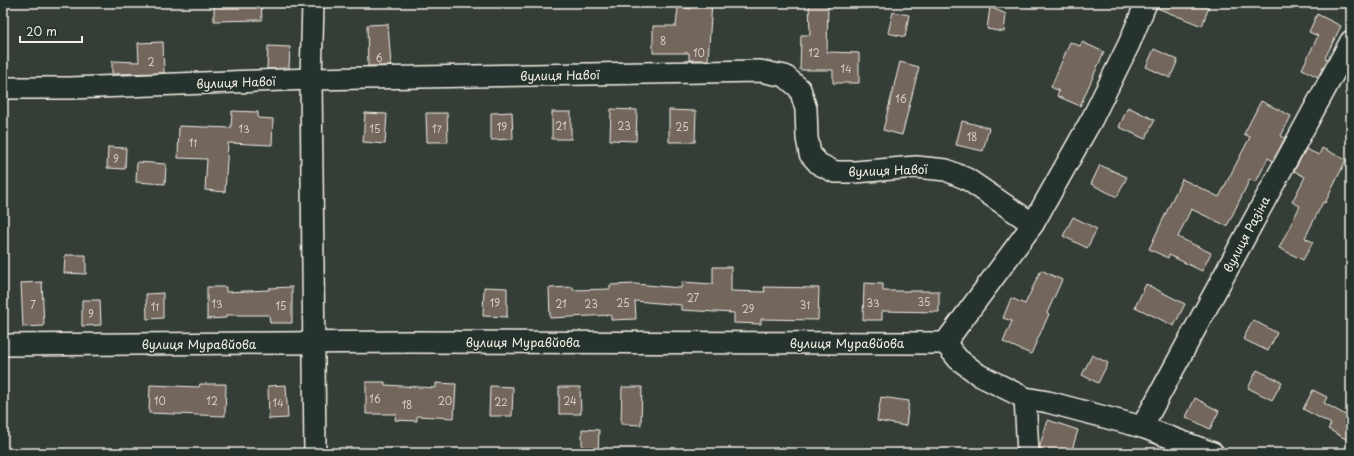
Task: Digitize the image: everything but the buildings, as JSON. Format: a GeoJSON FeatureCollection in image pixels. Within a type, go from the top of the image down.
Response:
{"type":"FeatureCollection","features":[{"type":"Feature","properties":{"kind":"street"},"geometry":{"type":"LineString","coordinates":[[313,3],[311,79],[315,453]]}},
{"type":"Feature","properties":{"kind":"street"},"geometry":{"type":"LineString","coordinates":[[1146,3],[1092,119],[1033,224],[945,343],[958,359],[979,375],[1025,398],[1048,402],[1142,427],[1213,453]]}},
{"type":"Feature","properties":{"kind":"street","name":"вулиця Разіна"},"geometry":{"type":"LineString","coordinates":[[1142,427],[1351,41]]}},
{"type":"Feature","properties":{"kind":"street","name":"вулиця Навої"},"geometry":{"type":"LineString","coordinates":[[3,88],[70,88],[311,79],[760,71],[785,76],[800,89],[806,109],[807,138],[810,154],[819,164],[835,172],[855,172],[916,167],[946,170],[967,178],[1033,224]]}},
{"type":"Feature","properties":{"kind":"street","name":"вулиця Муравйова"},"geometry":{"type":"LineString","coordinates":[[3,345],[406,342],[945,343]]}},
{"type":"Feature","properties":{"kind":"street"},"geometry":{"type":"LineString","coordinates":[[1025,398],[1028,453]]}}]}
